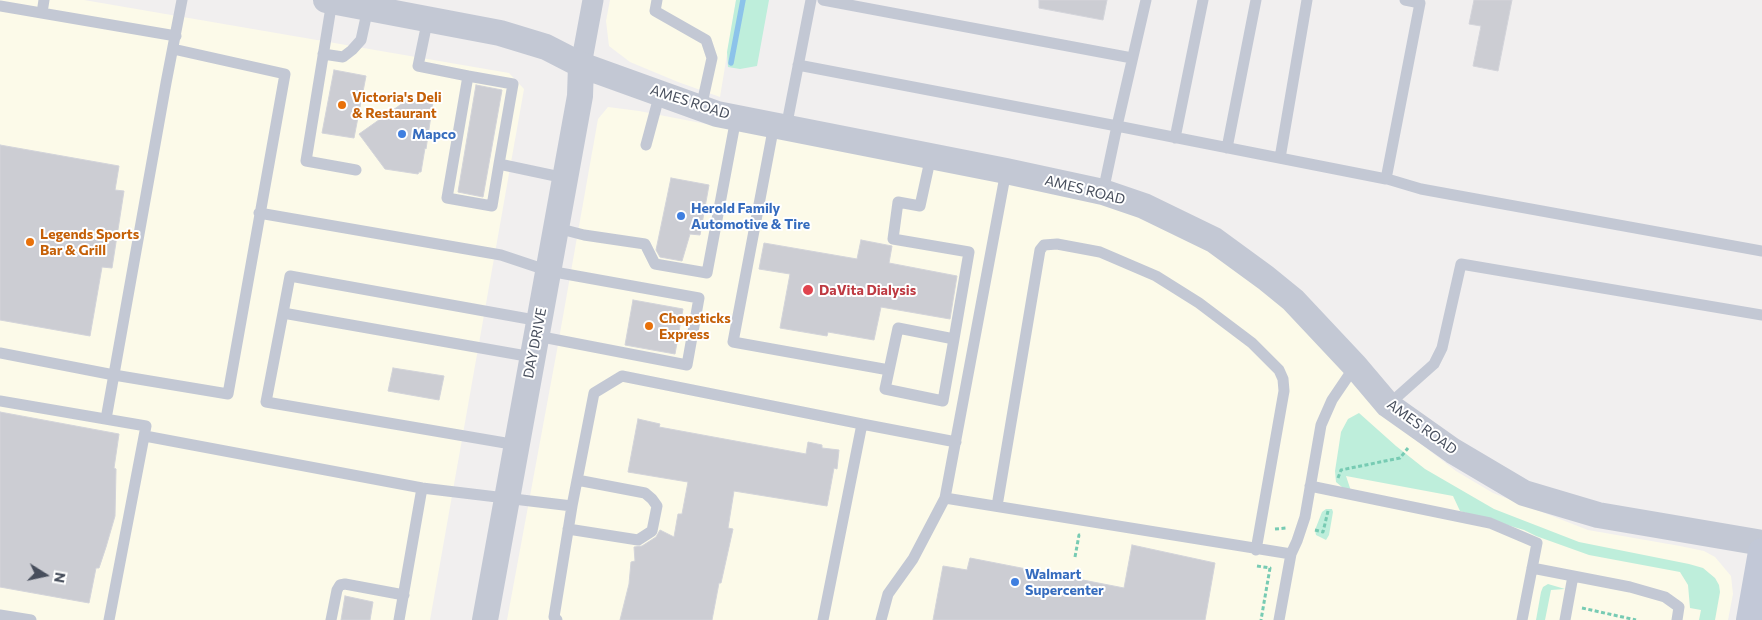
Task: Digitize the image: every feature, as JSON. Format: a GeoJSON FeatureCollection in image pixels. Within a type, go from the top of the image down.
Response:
{"type":"FeatureCollection","features":[{"type":"Feature","properties":{"kind":"main road"},"geometry":{"type":"LineString","coordinates":[[1750,620],[1762,552]]}},
{"type":"Feature","properties":{"kind":"street"},"geometry":{"type":"LineString","coordinates":[[582,65],[593,0]]}},
{"type":"Feature","properties":{"kind":"street","name":"AMES ROAD"},"geometry":{"type":"LineString","coordinates":[[329,1],[428,18],[500,33],[546,47],[582,65],[717,114],[1006,171],[1103,192],[1144,206],[1214,240],[1266,278],[1293,300],[1388,404],[1453,451],[1524,493],[1598,515],[1762,543]]}},
{"type":"Feature","properties":{"kind":"street","name":"DAY DRIVE"},"geometry":{"type":"LineString","coordinates":[[485,620],[557,228],[580,96],[582,65]]}},
{"type":"Feature","properties":{"kind":"lane"},"geometry":{"type":"LineString","coordinates":[[42,13],[44,0]]}},
{"type":"Feature","properties":{"kind":"lane"},"geometry":{"type":"LineString","coordinates":[[106,419],[182,0]]}},
{"type":"Feature","properties":{"kind":"lane"},"geometry":{"type":"LineString","coordinates":[[657,0],[655,11],[706,40],[712,58],[702,108]]}},
{"type":"Feature","properties":{"kind":"lane"},"geometry":{"type":"LineString","coordinates":[[811,0],[798,65],[780,126],[733,342],[889,370]]}},
{"type":"Feature","properties":{"kind":"lane"},"geometry":{"type":"LineString","coordinates":[[823,0],[1132,58]]}},
{"type":"Feature","properties":{"kind":"lane"},"geometry":{"type":"LineString","coordinates":[[1103,192],[1146,0]]}},
{"type":"Feature","properties":{"kind":"lane"},"geometry":{"type":"LineString","coordinates":[[1175,138],[1203,0]]}},
{"type":"Feature","properties":{"kind":"lane"},"geometry":{"type":"LineString","coordinates":[[1227,148],[1256,0]]}},
{"type":"Feature","properties":{"kind":"lane"},"geometry":{"type":"LineString","coordinates":[[1280,158],[1307,0]]}},
{"type":"Feature","properties":{"kind":"lane"},"geometry":{"type":"LineString","coordinates":[[1384,178],[1386,178],[1420,3],[1404,0]]}},
{"type":"Feature","properties":{"kind":"lane"},"geometry":{"type":"LineString","coordinates":[[329,1],[323,54],[306,161],[356,170]]}},
{"type":"Feature","properties":{"kind":"lane"},"geometry":{"type":"LineString","coordinates":[[0,6],[176,36]]}},
{"type":"Feature","properties":{"kind":"lane"},"geometry":{"type":"LineString","coordinates":[[323,54],[343,57],[352,50],[361,40],[368,8]]}},
{"type":"Feature","properties":{"kind":"lane"},"geometry":{"type":"LineString","coordinates":[[428,18],[418,66],[513,84],[492,206],[446,198],[468,76]]}},
{"type":"Feature","properties":{"kind":"lane"},"geometry":{"type":"LineString","coordinates":[[0,353],[228,394],[284,74],[173,49]]}},
{"type":"Feature","properties":{"kind":"lane"},"geometry":{"type":"LineString","coordinates":[[798,65],[1384,178],[1421,189],[1762,251]]}},
{"type":"Feature","properties":{"kind":"lane"},"geometry":{"type":"LineString","coordinates":[[646,145],[660,93]]}},
{"type":"Feature","properties":{"kind":"lane"},"geometry":{"type":"LineString","coordinates":[[557,228],[584,235],[645,244],[655,264],[707,274],[736,118]]}},
{"type":"Feature","properties":{"kind":"lane"},"geometry":{"type":"LineString","coordinates":[[931,156],[920,206],[898,202],[892,239],[969,252],[954,339],[943,401],[885,389],[898,328],[954,339]]}},
{"type":"Feature","properties":{"kind":"lane"},"geometry":{"type":"LineString","coordinates":[[499,164],[565,178]]}},
{"type":"Feature","properties":{"kind":"lane"},"geometry":{"type":"LineString","coordinates":[[881,620],[888,594],[913,559],[945,498],[1006,171]]}},
{"type":"Feature","properties":{"kind":"lane"},"geometry":{"type":"LineString","coordinates":[[259,213],[501,255],[549,271],[699,298],[687,365],[536,338],[290,276],[266,402],[517,445]]}},
{"type":"Feature","properties":{"kind":"lane"},"geometry":{"type":"LineString","coordinates":[[997,506],[1040,250],[1044,245],[1057,244],[1100,252],[1156,276],[1199,303],[1244,337],[1279,370],[1283,379],[1284,391],[1256,550]]}},
{"type":"Feature","properties":{"kind":"lane"},"geometry":{"type":"LineString","coordinates":[[1388,404],[1434,364],[1442,348],[1461,264],[1762,315]]}},
{"type":"Feature","properties":{"kind":"lane"},"geometry":{"type":"LineString","coordinates":[[283,313],[536,338]]}},
{"type":"Feature","properties":{"kind":"lane"},"geometry":{"type":"LineString","coordinates":[[1279,620],[1291,554],[1305,517],[1321,425],[1332,400],[1355,366]]}},
{"type":"Feature","properties":{"kind":"lane"},"geometry":{"type":"LineString","coordinates":[[557,620],[554,616],[568,529],[594,393],[622,376],[956,442]]}},
{"type":"Feature","properties":{"kind":"lane"},"geometry":{"type":"LineString","coordinates":[[0,401],[146,426],[109,620]]}},
{"type":"Feature","properties":{"kind":"lane"},"geometry":{"type":"LineString","coordinates":[[823,620],[862,424]]}},
{"type":"Feature","properties":{"kind":"lane"},"geometry":{"type":"LineString","coordinates":[[144,436],[422,488],[572,506]]}},
{"type":"Feature","properties":{"kind":"lane"},"geometry":{"type":"LineString","coordinates":[[568,529],[638,540],[652,531],[654,523],[656,506],[645,493],[577,480]]}},
{"type":"Feature","properties":{"kind":"lane"},"geometry":{"type":"LineString","coordinates":[[1310,486],[1490,523],[1537,543],[1522,620]]}},
{"type":"Feature","properties":{"kind":"lane"},"geometry":{"type":"LineString","coordinates":[[399,620],[422,488]]}},
{"type":"Feature","properties":{"kind":"lane"},"geometry":{"type":"LineString","coordinates":[[945,498],[1256,550],[1291,554]]}},
{"type":"Feature","properties":{"kind":"lane"},"geometry":{"type":"LineString","coordinates":[[1532,568],[1630,587],[1665,597],[1679,607],[1676,620]]}},
{"type":"Feature","properties":{"kind":"lane"},"geometry":{"type":"LineString","coordinates":[[1564,620],[1573,576]]}},
{"type":"Feature","properties":{"kind":"lane"},"geometry":{"type":"LineString","coordinates":[[331,620],[337,590],[340,585],[346,584],[404,595]]}},
{"type":"Feature","properties":{"kind":"lane"},"geometry":{"type":"LineString","coordinates":[[0,614],[31,620]]}},
{"type":"Feature","properties":{"kind":"path"},"geometry":{"type":"LineString","coordinates":[[1336,484],[1340,470],[1400,458],[1408,448]]}},
{"type":"Feature","properties":{"kind":"path"},"geometry":{"type":"LineString","coordinates":[[1315,530],[1323,532],[1328,511]]}},
{"type":"Feature","properties":{"kind":"path"},"geometry":{"type":"LineString","coordinates":[[1274,535],[1275,528],[1286,528]]}},
{"type":"Feature","properties":{"kind":"path"},"geometry":{"type":"LineString","coordinates":[[1075,557],[1079,535],[1089,536]]}},
{"type":"Feature","properties":{"kind":"path"},"geometry":{"type":"LineString","coordinates":[[1251,565],[1270,568],[1261,620]]}},
{"type":"Feature","properties":{"kind":"path"},"geometry":{"type":"LineString","coordinates":[[1579,608],[1636,620]]}},
{"type":"Feature","properties":{"kind":"shaded area"},"geometry":{"type":"Polygon","coordinates":[[[0,0],[84,0],[509,73],[524,89],[430,620],[0,620],[0,0]]]}},
{"type":"Feature","properties":{"kind":"shaded area"},"geometry":{"type":"Polygon","coordinates":[[[610,0],[736,0],[720,97],[630,62],[609,46],[606,21],[610,0]]]}},
{"type":"Feature","properties":{"kind":"shaded area"},"geometry":{"type":"Polygon","coordinates":[[[608,107],[639,111],[1057,192],[1131,213],[1206,246],[1273,296],[1413,438],[1456,471],[1493,493],[1588,530],[1704,551],[1715,557],[1731,576],[1733,594],[1728,620],[507,620],[598,119],[608,107]]]}},
{"type":"Feature","properties":{"kind":"green space"},"geometry":{"type":"Polygon","coordinates":[[[736,0],[769,0],[757,66],[740,69],[728,67],[727,52],[736,0]]]}},
{"type":"Feature","properties":{"kind":"green space"},"geometry":{"type":"Polygon","coordinates":[[[1359,413],[1425,469],[1494,509],[1579,542],[1703,568],[1715,578],[1719,585],[1720,592],[1715,620],[1699,620],[1701,610],[1690,608],[1688,585],[1680,572],[1589,555],[1524,530],[1460,511],[1453,496],[1346,476],[1351,491],[1348,492],[1336,482],[1335,471],[1341,432],[1348,419],[1359,413]]]}},
{"type":"Feature","properties":{"kind":"green space"},"geometry":{"type":"Polygon","coordinates":[[[1326,509],[1332,509],[1333,512],[1329,535],[1326,540],[1316,535],[1315,530],[1322,512],[1326,509]]]}},
{"type":"Feature","properties":{"kind":"green space"},"geometry":{"type":"Polygon","coordinates":[[[1548,584],[1565,589],[1551,590],[1545,620],[1536,620],[1541,592],[1543,587],[1548,584]]]}},
{"type":"Feature","properties":{"kind":"building"},"geometry":{"type":"Polygon","coordinates":[[[1039,0],[1107,0],[1103,20],[1039,8],[1039,0]]]}},
{"type":"Feature","properties":{"kind":"building"},"geometry":{"type":"Polygon","coordinates":[[[1474,0],[1512,0],[1498,71],[1473,66],[1481,26],[1469,24],[1474,0]]]}},
{"type":"Feature","properties":{"kind":"building"},"geometry":{"type":"Polygon","coordinates":[[[334,70],[366,76],[354,138],[322,133],[334,70]]]}},
{"type":"Feature","properties":{"kind":"building"},"geometry":{"type":"Polygon","coordinates":[[[476,85],[502,90],[483,197],[458,192],[476,85]]]}},
{"type":"Feature","properties":{"kind":"building"},"geometry":{"type":"Polygon","coordinates":[[[410,98],[433,102],[426,149],[421,172],[418,174],[385,169],[359,134],[410,98]]]}},
{"type":"Feature","properties":{"kind":"building"},"geometry":{"type":"Polygon","coordinates":[[[0,145],[119,166],[115,190],[124,191],[112,268],[102,267],[90,336],[0,320],[0,145]]]}},
{"type":"Feature","properties":{"kind":"building"},"geometry":{"type":"Polygon","coordinates":[[[671,178],[709,185],[700,235],[690,234],[682,261],[660,257],[656,250],[671,178]]]}},
{"type":"Feature","properties":{"kind":"building"},"geometry":{"type":"Polygon","coordinates":[[[861,240],[892,246],[889,263],[957,276],[950,319],[881,307],[874,340],[828,332],[827,336],[780,328],[790,274],[759,269],[764,243],[857,259],[861,240]]]}},
{"type":"Feature","properties":{"kind":"building"},"geometry":{"type":"Polygon","coordinates":[[[633,300],[683,309],[675,354],[625,345],[633,300]]]}},
{"type":"Feature","properties":{"kind":"building"},"geometry":{"type":"Polygon","coordinates":[[[393,368],[444,376],[439,400],[388,391],[393,368]]]}},
{"type":"Feature","properties":{"kind":"building"},"geometry":{"type":"Polygon","coordinates":[[[0,412],[119,434],[114,468],[116,469],[115,516],[99,568],[96,568],[89,603],[0,587],[0,412]]]}},
{"type":"Feature","properties":{"kind":"building"},"geometry":{"type":"Polygon","coordinates":[[[638,419],[660,424],[659,427],[806,454],[808,442],[822,445],[822,448],[839,450],[837,469],[834,468],[827,506],[734,491],[728,528],[733,529],[712,620],[620,620],[629,584],[631,562],[635,561],[634,547],[642,546],[656,537],[660,530],[674,537],[678,514],[682,514],[688,482],[628,472],[638,419]]]}},
{"type":"Feature","properties":{"kind":"building","name":"Walmart Supercenter"},"geometry":{"type":"Polygon","coordinates":[[[1132,545],[1215,563],[1205,620],[933,620],[943,566],[967,570],[970,558],[1124,588],[1132,545]]]}},
{"type":"Feature","properties":{"kind":"building"},"geometry":{"type":"Polygon","coordinates":[[[345,596],[373,602],[370,620],[341,620],[345,596]]]}},
{"type":"Feature","properties":{"kind":"waterway"},"geometry":{"type":"LineString","coordinates":[[731,63],[743,0]]}},
{"type":"Feature","properties":{"kind":"place","name":"Victoria's Deli & Restaurant"},"geometry":{"type":"Point","coordinates":[342,105]}},
{"type":"Feature","properties":{"kind":"place","name":"Mapco"},"geometry":{"type":"Point","coordinates":[402,134]}},
{"type":"Feature","properties":{"kind":"place","name":"Herold Family Automotive & Tire"},"geometry":{"type":"Point","coordinates":[681,216]}},
{"type":"Feature","properties":{"kind":"place","name":"Legends Sports Bar & Grill"},"geometry":{"type":"Point","coordinates":[30,242]}},
{"type":"Feature","properties":{"kind":"place","name":"DaVita Dialysis"},"geometry":{"type":"Point","coordinates":[808,290]}},
{"type":"Feature","properties":{"kind":"place","name":"Chopsticks Express"},"geometry":{"type":"Point","coordinates":[649,326]}},
{"type":"Feature","properties":{"kind":"place","name":"Walmart Supercenter"},"geometry":{"type":"Point","coordinates":[1015,582]}}]}
